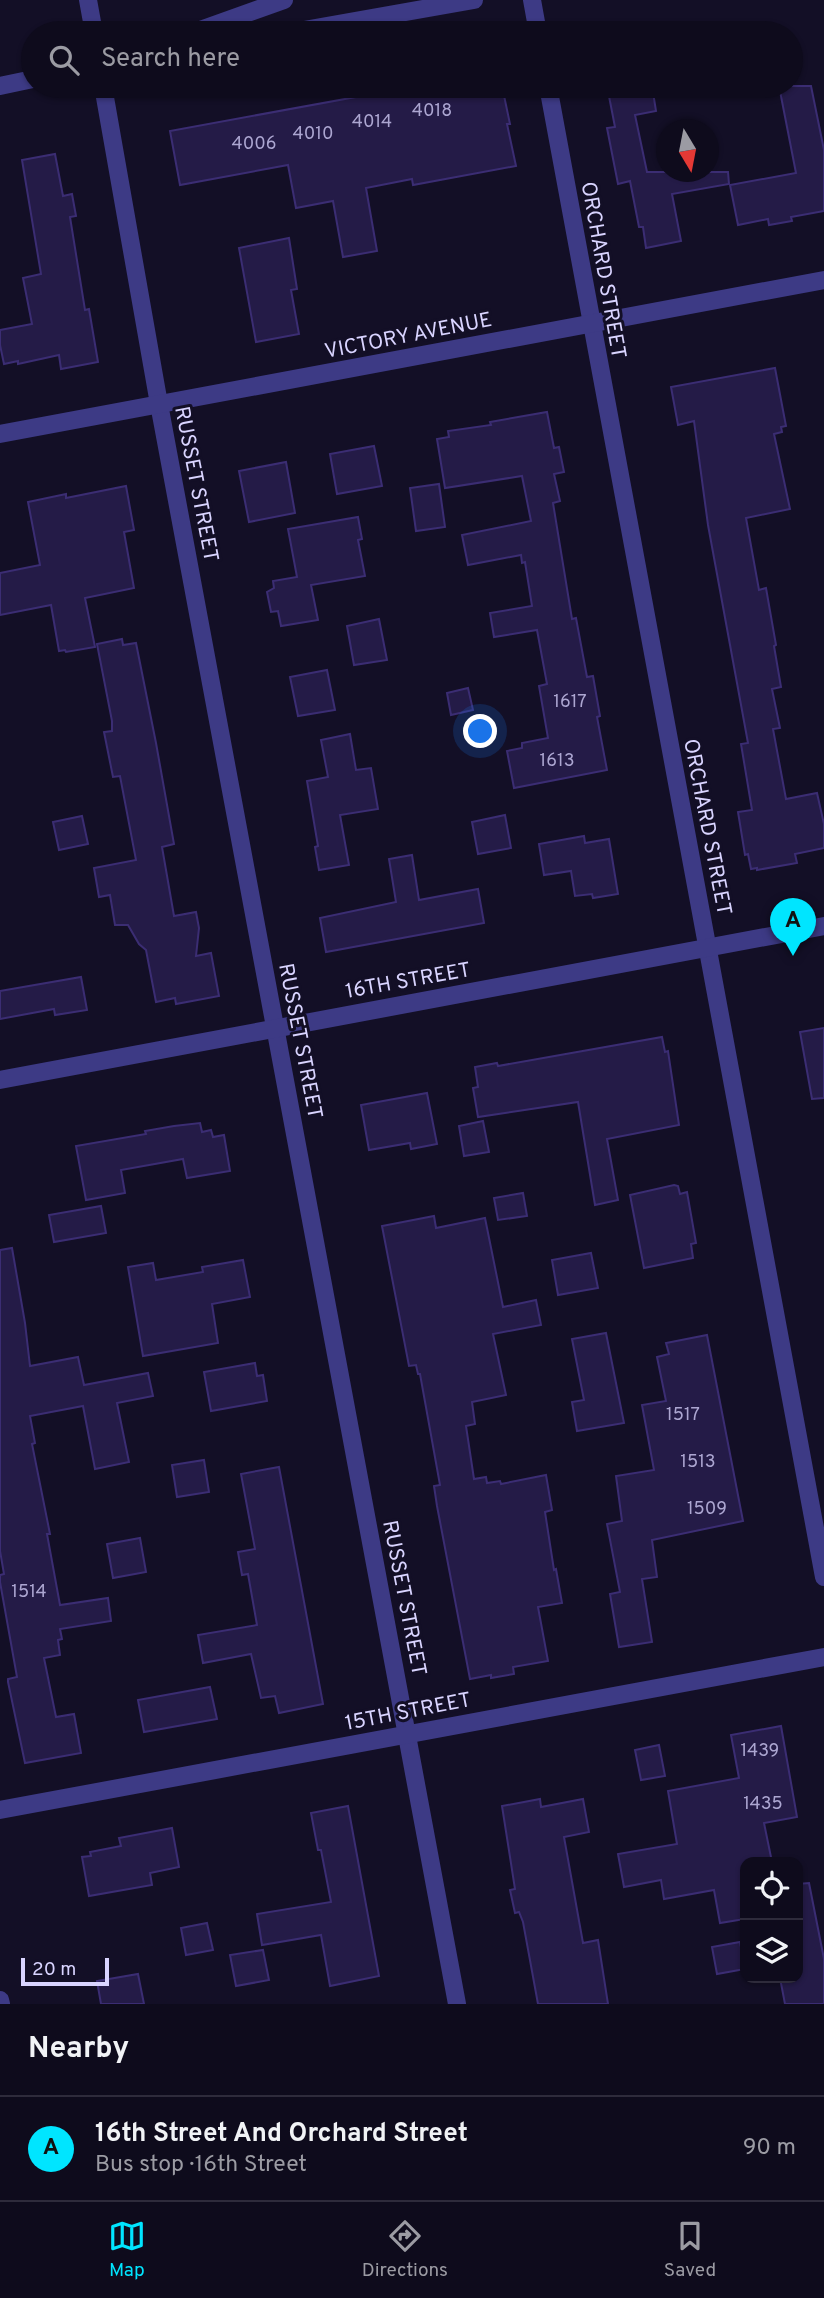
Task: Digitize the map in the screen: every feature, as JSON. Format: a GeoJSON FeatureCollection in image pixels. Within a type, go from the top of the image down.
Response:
{"type":"FeatureCollection","features":[{"type":"Feature","properties":{"kind":"street"},"geometry":{"type":"LineString","coordinates":[[88,0],[92,21]]}},
{"type":"Feature","properties":{"kind":"street"},"geometry":{"type":"LineString","coordinates":[[225,21],[284,0]]}},
{"type":"Feature","properties":{"kind":"street"},"geometry":{"type":"LineString","coordinates":[[355,21],[474,0]]}},
{"type":"Feature","properties":{"kind":"street"},"geometry":{"type":"LineString","coordinates":[[532,0],[536,21]]}},
{"type":"Feature","properties":{"kind":"street"},"geometry":{"type":"LineString","coordinates":[[0,86],[21,82]]}},
{"type":"Feature","properties":{"kind":"street","name":"RUSSET STREET"},"geometry":{"type":"LineString","coordinates":[[105,98],[159,404],[457,2004]]}},
{"type":"Feature","properties":{"kind":"street","name":"ORCHARD STREET"},"geometry":{"type":"LineString","coordinates":[[550,98],[824,1577]]}},
{"type":"Feature","properties":{"kind":"street","name":"VICTORY AVENUE"},"geometry":{"type":"LineString","coordinates":[[0,434],[824,280]]}},
{"type":"Feature","properties":{"kind":"street","name":"16TH STREET"},"geometry":{"type":"LineString","coordinates":[[0,1080],[824,926]]}},
{"type":"Feature","properties":{"kind":"street","name":"15TH STREET"},"geometry":{"type":"LineString","coordinates":[[0,1810],[824,1657]]}},
{"type":"Feature","properties":{"kind":"building"},"geometry":{"type":"Polygon","coordinates":[[[803,86],[811,86],[824,150],[824,211],[791,217],[792,221],[769,225],[768,219],[738,225],[730,185],[796,173],[781,98],[803,98],[803,86]]]}},
{"type":"Feature","properties":{"kind":"building"},"geometry":{"type":"Polygon","coordinates":[[[350,98],[505,98],[516,166],[413,185],[412,179],[366,188],[377,251],[343,257],[333,201],[296,208],[288,165],[180,185],[170,131],[350,98]]]}},
{"type":"Feature","properties":{"kind":"building"},"geometry":{"type":"Polygon","coordinates":[[[609,98],[654,98],[656,111],[635,115],[647,172],[656,172],[656,182],[719,182],[719,172],[728,172],[729,184],[672,194],[681,241],[646,248],[630,181],[618,184],[607,128],[615,127],[609,98]]]}},
{"type":"Feature","properties":{"kind":"building"},"geometry":{"type":"Polygon","coordinates":[[[55,154],[63,196],[72,194],[76,216],[70,217],[85,310],[89,309],[98,362],[61,369],[59,355],[18,364],[18,361],[4,364],[0,330],[32,324],[23,278],[41,274],[22,160],[55,154]]]}},
{"type":"Feature","properties":{"kind":"building"},"geometry":{"type":"Polygon","coordinates":[[[289,238],[297,289],[291,290],[299,334],[256,342],[239,248],[289,238]]]}},
{"type":"Feature","properties":{"kind":"building"},"geometry":{"type":"Polygon","coordinates":[[[775,368],[786,426],[781,427],[782,432],[774,434],[790,509],[746,518],[759,590],[766,588],[776,645],[774,646],[781,687],[772,689],[780,728],[773,729],[786,799],[817,793],[824,824],[824,848],[795,854],[797,863],[757,870],[751,869],[748,854],[745,855],[738,812],[752,810],[741,744],[748,743],[708,525],[694,421],[678,425],[671,387],[775,368]]]}},
{"type":"Feature","properties":{"kind":"building"},"geometry":{"type":"Polygon","coordinates":[[[547,412],[554,448],[559,447],[564,472],[554,474],[560,501],[553,503],[572,619],[576,618],[587,677],[593,676],[607,770],[514,788],[507,751],[522,748],[522,743],[548,738],[539,686],[547,684],[537,630],[494,637],[490,613],[532,606],[525,562],[522,563],[521,555],[468,565],[462,535],[531,521],[522,476],[445,488],[437,439],[449,437],[448,431],[491,425],[490,422],[547,412]]]}},
{"type":"Feature","properties":{"kind":"building"},"geometry":{"type":"Polygon","coordinates":[[[374,446],[382,486],[337,494],[330,454],[374,446]]]}},
{"type":"Feature","properties":{"kind":"building"},"geometry":{"type":"Polygon","coordinates":[[[286,462],[295,513],[249,522],[239,471],[286,462]]]}},
{"type":"Feature","properties":{"kind":"building"},"geometry":{"type":"Polygon","coordinates":[[[439,484],[445,527],[416,531],[410,488],[439,484]]]}},
{"type":"Feature","properties":{"kind":"building"},"geometry":{"type":"Polygon","coordinates":[[[126,486],[134,530],[124,532],[134,588],[85,598],[95,647],[59,651],[51,605],[0,615],[0,573],[40,565],[28,502],[66,494],[66,498],[126,486]]]}},
{"type":"Feature","properties":{"kind":"building"},"geometry":{"type":"Polygon","coordinates":[[[358,517],[362,539],[358,540],[365,576],[311,585],[318,620],[281,626],[278,611],[271,612],[267,592],[274,588],[273,581],[297,577],[288,529],[358,517]]]}},
{"type":"Feature","properties":{"kind":"building"},"geometry":{"type":"Polygon","coordinates":[[[379,619],[387,660],[354,665],[347,626],[379,619]]]}},
{"type":"Feature","properties":{"kind":"building"},"geometry":{"type":"Polygon","coordinates":[[[122,639],[123,645],[136,643],[156,743],[174,844],[162,847],[174,916],[196,912],[199,928],[196,956],[211,953],[219,996],[176,1004],[175,998],[156,1002],[146,950],[139,944],[128,925],[115,925],[110,895],[99,897],[94,868],[136,860],[120,776],[113,777],[104,732],[112,731],[112,721],[97,644],[122,639]]]}},
{"type":"Feature","properties":{"kind":"building"},"geometry":{"type":"Polygon","coordinates":[[[327,670],[335,710],[298,716],[290,677],[327,670]]]}},
{"type":"Feature","properties":{"kind":"building"},"geometry":{"type":"Polygon","coordinates":[[[468,688],[473,710],[451,715],[447,693],[468,688]]]}},
{"type":"Feature","properties":{"kind":"building"},"geometry":{"type":"Polygon","coordinates":[[[350,734],[356,770],[371,768],[378,809],[340,815],[349,865],[319,870],[315,847],[318,846],[307,781],[328,777],[321,740],[350,734]]]}},
{"type":"Feature","properties":{"kind":"building"},"geometry":{"type":"Polygon","coordinates":[[[505,815],[511,848],[478,854],[472,822],[505,815]]]}},
{"type":"Feature","properties":{"kind":"building"},"geometry":{"type":"Polygon","coordinates":[[[82,816],[88,844],[59,850],[53,822],[82,816]]]}},
{"type":"Feature","properties":{"kind":"building"},"geometry":{"type":"Polygon","coordinates":[[[584,836],[585,843],[609,839],[618,894],[593,898],[592,894],[575,896],[571,871],[544,875],[539,844],[584,836]]]}},
{"type":"Feature","properties":{"kind":"building"},"geometry":{"type":"Polygon","coordinates":[[[412,855],[419,900],[478,889],[484,923],[326,952],[320,918],[396,902],[389,859],[412,855]]]}},
{"type":"Feature","properties":{"kind":"building"},"geometry":{"type":"Polygon","coordinates":[[[81,977],[87,1010],[55,1015],[54,1009],[0,1019],[0,991],[81,977]]]}},
{"type":"Feature","properties":{"kind":"building"},"geometry":{"type":"Polygon","coordinates":[[[824,1028],[824,1098],[812,1099],[800,1032],[824,1028]]]}},
{"type":"Feature","properties":{"kind":"building"},"geometry":{"type":"Polygon","coordinates":[[[662,1037],[665,1052],[668,1051],[679,1125],[607,1139],[618,1200],[595,1205],[578,1102],[478,1117],[473,1088],[478,1087],[475,1067],[497,1063],[498,1066],[662,1037]]]}},
{"type":"Feature","properties":{"kind":"building"},"geometry":{"type":"Polygon","coordinates":[[[427,1093],[437,1144],[411,1149],[410,1143],[369,1150],[361,1105],[427,1093]]]}},
{"type":"Feature","properties":{"kind":"building"},"geometry":{"type":"Polygon","coordinates":[[[483,1121],[489,1152],[464,1156],[459,1126],[483,1121]]]}},
{"type":"Feature","properties":{"kind":"building"},"geometry":{"type":"Polygon","coordinates":[[[200,1123],[202,1132],[211,1130],[213,1137],[224,1135],[230,1171],[187,1178],[183,1159],[121,1170],[125,1193],[86,1200],[76,1146],[146,1134],[145,1131],[200,1123]]]}},
{"type":"Feature","properties":{"kind":"building"},"geometry":{"type":"Polygon","coordinates":[[[678,1186],[680,1194],[687,1192],[696,1243],[691,1244],[693,1258],[644,1268],[630,1195],[678,1186]]]}},
{"type":"Feature","properties":{"kind":"building"},"geometry":{"type":"Polygon","coordinates":[[[523,1193],[527,1216],[498,1220],[494,1198],[523,1193]]]}},
{"type":"Feature","properties":{"kind":"building"},"geometry":{"type":"Polygon","coordinates":[[[101,1206],[106,1233],[54,1242],[49,1215],[101,1206]]]}},
{"type":"Feature","properties":{"kind":"building"},"geometry":{"type":"Polygon","coordinates":[[[434,1216],[436,1228],[485,1218],[503,1307],[536,1300],[541,1325],[493,1334],[506,1395],[472,1402],[475,1424],[466,1426],[474,1479],[486,1477],[487,1483],[500,1481],[501,1484],[546,1475],[552,1510],[545,1512],[562,1603],[538,1607],[548,1661],[513,1667],[514,1674],[491,1678],[491,1675],[470,1679],[437,1506],[434,1486],[440,1485],[420,1374],[416,1365],[409,1366],[382,1226],[434,1216]]]}},
{"type":"Feature","properties":{"kind":"building"},"geometry":{"type":"Polygon","coordinates":[[[12,1248],[30,1366],[78,1357],[84,1385],[148,1373],[153,1396],[117,1403],[129,1462],[95,1469],[83,1406],[30,1416],[35,1443],[32,1444],[50,1534],[47,1534],[60,1605],[108,1598],[111,1621],[60,1629],[60,1655],[44,1658],[56,1717],[74,1714],[81,1753],[25,1763],[8,1682],[8,1679],[17,1677],[0,1582],[0,1575],[4,1574],[0,1551],[0,1250],[12,1248]]]}},
{"type":"Feature","properties":{"kind":"building"},"geometry":{"type":"Polygon","coordinates":[[[591,1253],[598,1288],[558,1295],[552,1260],[591,1253]]]}},
{"type":"Feature","properties":{"kind":"building"},"geometry":{"type":"Polygon","coordinates":[[[243,1260],[250,1297],[212,1304],[218,1343],[143,1356],[128,1267],[153,1263],[156,1280],[203,1272],[202,1267],[243,1260]]]}},
{"type":"Feature","properties":{"kind":"building"},"geometry":{"type":"Polygon","coordinates":[[[606,1333],[624,1423],[577,1431],[572,1402],[584,1400],[572,1339],[606,1333]]]}},
{"type":"Feature","properties":{"kind":"building"},"geometry":{"type":"Polygon","coordinates":[[[707,1335],[743,1521],[652,1540],[657,1577],[642,1579],[652,1642],[619,1647],[610,1594],[620,1592],[607,1524],[622,1521],[616,1476],[654,1470],[642,1405],[666,1401],[657,1357],[669,1354],[666,1343],[707,1335]]]}},
{"type":"Feature","properties":{"kind":"building"},"geometry":{"type":"Polygon","coordinates":[[[255,1363],[257,1376],[263,1375],[267,1401],[211,1411],[204,1372],[255,1363]]]}},
{"type":"Feature","properties":{"kind":"building"},"geometry":{"type":"Polygon","coordinates":[[[204,1460],[209,1492],[177,1497],[172,1465],[204,1460]]]}},
{"type":"Feature","properties":{"kind":"building"},"geometry":{"type":"Polygon","coordinates":[[[279,1467],[323,1704],[279,1713],[275,1696],[261,1698],[251,1654],[203,1663],[198,1635],[257,1625],[248,1574],[242,1575],[238,1552],[255,1549],[241,1474],[279,1467]]]}},
{"type":"Feature","properties":{"kind":"building"},"geometry":{"type":"Polygon","coordinates":[[[140,1538],[146,1572],[113,1578],[107,1544],[140,1538]]]}},
{"type":"Feature","properties":{"kind":"building"},"geometry":{"type":"Polygon","coordinates":[[[210,1687],[217,1719],[144,1732],[138,1700],[210,1687]]]}},
{"type":"Feature","properties":{"kind":"building"},"geometry":{"type":"Polygon","coordinates":[[[781,1726],[797,1817],[764,1823],[771,1857],[740,1857],[740,1920],[720,1923],[714,1890],[664,1899],[661,1880],[624,1887],[618,1854],[677,1844],[668,1791],[739,1778],[731,1735],[781,1726]]]}},
{"type":"Feature","properties":{"kind":"building"},"geometry":{"type":"Polygon","coordinates":[[[659,1745],[665,1776],[641,1780],[635,1750],[659,1745]]]}},
{"type":"Feature","properties":{"kind":"building"},"geometry":{"type":"Polygon","coordinates":[[[540,1799],[541,1807],[583,1799],[589,1832],[564,1837],[583,1943],[598,1940],[608,2004],[538,2004],[523,1922],[519,1912],[515,1913],[510,1890],[515,1889],[502,1806],[540,1799]]]}},
{"type":"Feature","properties":{"kind":"building"},"geometry":{"type":"Polygon","coordinates":[[[348,1806],[379,1976],[330,1986],[321,1935],[262,1945],[257,1914],[331,1902],[311,1813],[348,1806]]]}},
{"type":"Feature","properties":{"kind":"building"},"geometry":{"type":"Polygon","coordinates":[[[172,1828],[179,1867],[150,1873],[152,1885],[89,1896],[82,1857],[91,1856],[90,1852],[121,1846],[119,1838],[172,1828]]]}},
{"type":"Feature","properties":{"kind":"building"},"geometry":{"type":"Polygon","coordinates":[[[809,1883],[824,1959],[824,2004],[785,2004],[781,1983],[803,1983],[803,1884],[809,1883]]]}},
{"type":"Feature","properties":{"kind":"building"},"geometry":{"type":"Polygon","coordinates":[[[207,1923],[213,1950],[186,1955],[181,1928],[207,1923]]]}},
{"type":"Feature","properties":{"kind":"building"},"geometry":{"type":"Polygon","coordinates":[[[740,1942],[740,1970],[717,1974],[712,1947],[740,1942]]]}},
{"type":"Feature","properties":{"kind":"building"},"geometry":{"type":"Polygon","coordinates":[[[263,1950],[269,1980],[236,1986],[230,1955],[263,1950]]]}},
{"type":"Feature","properties":{"kind":"building"},"geometry":{"type":"Polygon","coordinates":[[[138,1974],[144,2004],[101,2004],[97,1981],[138,1974]]]}},
{"type":"Feature","properties":{"kind":"place","name":"16th Street And Orchard Street"},"geometry":{"type":"Point","coordinates":[793,956]}}]}
